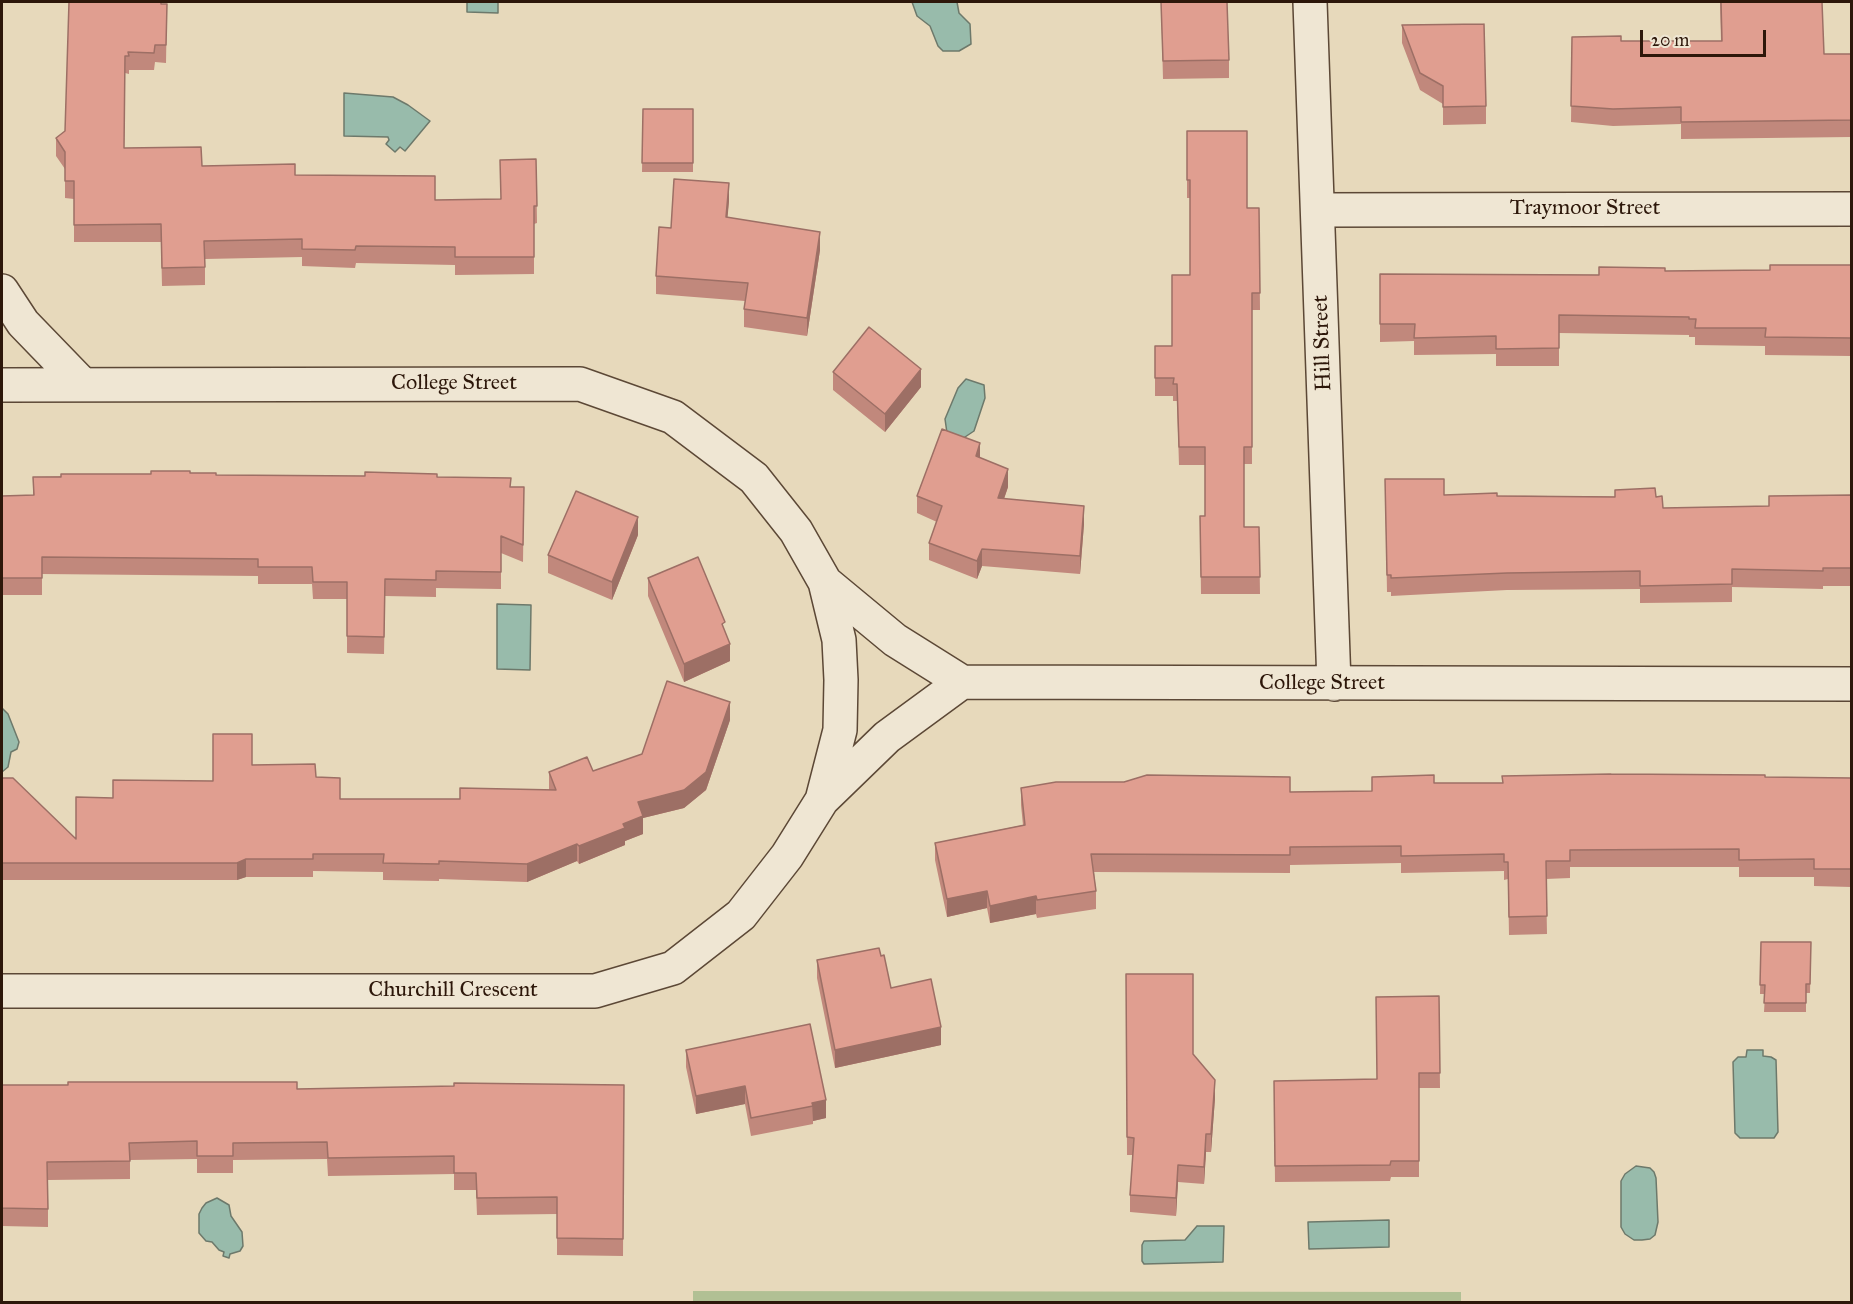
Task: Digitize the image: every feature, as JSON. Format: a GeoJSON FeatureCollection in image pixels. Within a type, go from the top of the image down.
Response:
{"type":"FeatureCollection","features":[{"type":"Feature","properties":{"kind":"street","name":"Hill Street"},"geometry":{"type":"LineString","coordinates":[[1310,2],[1335,684]]}},
{"type":"Feature","properties":{"kind":"street","name":"Traymoor Street"},"geometry":{"type":"LineString","coordinates":[[1318,210],[1851,209]]}},
{"type":"Feature","properties":{"kind":"street"},"geometry":{"type":"LineString","coordinates":[[2,291],[23,323],[83,385]]}},
{"type":"Feature","properties":{"kind":"street","name":"College Street"},"geometry":{"type":"LineString","coordinates":[[2,385],[580,384],[673,417],[754,478],[795,531],[825,582],[839,640],[841,680]]}},
{"type":"Feature","properties":{"kind":"street","name":"College Street"},"geometry":{"type":"LineString","coordinates":[[825,582],[895,640],[962,682],[1851,684]]}},
{"type":"Feature","properties":{"kind":"street","name":"Churchill Crescent"},"geometry":{"type":"LineString","coordinates":[[822,800],[840,730],[841,680]]}},
{"type":"Feature","properties":{"kind":"street","name":"Churchill Crescent"},"geometry":{"type":"LineString","coordinates":[[2,991],[595,991],[673,968],[741,915],[787,856],[822,800],[887,737],[962,682]]}},
{"type":"Feature","properties":{"kind":"shaded area"},"geometry":{"type":"Polygon","coordinates":[[[467,2],[498,2],[498,13],[467,12],[467,2]]]}},
{"type":"Feature","properties":{"kind":"shaded area"},"geometry":{"type":"Polygon","coordinates":[[[912,2],[957,2],[959,13],[970,24],[971,44],[959,51],[943,51],[938,46],[930,26],[917,16],[912,2]]]}},
{"type":"Feature","properties":{"kind":"shaded area"},"geometry":{"type":"Polygon","coordinates":[[[344,93],[393,97],[430,121],[405,151],[400,147],[395,152],[386,144],[388,137],[344,136],[344,93]]]}},
{"type":"Feature","properties":{"kind":"shaded area"},"geometry":{"type":"Polygon","coordinates":[[[966,379],[984,385],[985,398],[974,431],[962,439],[947,433],[945,419],[958,388],[966,379]]]}},
{"type":"Feature","properties":{"kind":"shaded area"},"geometry":{"type":"Polygon","coordinates":[[[497,604],[531,605],[530,670],[497,669],[497,604]]]}},
{"type":"Feature","properties":{"kind":"shaded area"},"geometry":{"type":"Polygon","coordinates":[[[2,708],[8,714],[19,742],[17,749],[11,752],[8,767],[2,772],[2,708]]]}},
{"type":"Feature","properties":{"kind":"shaded area"},"geometry":{"type":"Polygon","coordinates":[[[1747,1050],[1763,1050],[1763,1056],[1776,1060],[1778,1132],[1774,1138],[1740,1138],[1735,1133],[1733,1062],[1738,1057],[1746,1057],[1747,1050]]]}},
{"type":"Feature","properties":{"kind":"shaded area"},"geometry":{"type":"Polygon","coordinates":[[[1636,1166],[1650,1168],[1656,1178],[1658,1222],[1655,1235],[1650,1239],[1634,1240],[1625,1234],[1621,1227],[1621,1181],[1625,1174],[1636,1166]]]}},
{"type":"Feature","properties":{"kind":"shaded area"},"geometry":{"type":"Polygon","coordinates":[[[217,1198],[229,1205],[231,1216],[242,1232],[243,1246],[240,1251],[230,1254],[229,1258],[223,1256],[224,1252],[212,1242],[206,1241],[199,1233],[199,1214],[202,1208],[206,1203],[217,1198]]]}},
{"type":"Feature","properties":{"kind":"shaded area"},"geometry":{"type":"Polygon","coordinates":[[[1389,1220],[1389,1247],[1309,1249],[1308,1222],[1389,1220]]]}},
{"type":"Feature","properties":{"kind":"shaded area"},"geometry":{"type":"Polygon","coordinates":[[[1197,1226],[1224,1226],[1223,1262],[1144,1264],[1142,1245],[1144,1241],[1185,1240],[1197,1226]]]}},
{"type":"Feature","properties":{"kind":"shaded area"},"geometry":{"type":"Polygon","coordinates":[[[693,1291],[1461,1292],[1461,1302],[693,1302],[693,1291]]]}},
{"type":"Feature","properties":{"kind":"building"},"geometry":{"type":"Polygon","coordinates":[[[69,2],[161,2],[161,4],[167,4],[166,45],[155,45],[154,53],[128,52],[129,56],[125,56],[124,148],[201,147],[202,166],[295,164],[295,175],[435,176],[435,200],[501,199],[500,160],[536,159],[537,206],[534,206],[534,257],[455,257],[455,247],[356,246],[355,250],[302,249],[302,239],[204,241],[205,267],[162,268],[161,224],[74,225],[74,181],[65,181],[65,152],[56,138],[65,131],[69,2]]]}},
{"type":"Feature","properties":{"kind":"building"},"geometry":{"type":"Polygon","coordinates":[[[1161,2],[1227,2],[1229,60],[1163,61],[1161,2]]]}},
{"type":"Feature","properties":{"kind":"building"},"geometry":{"type":"Polygon","coordinates":[[[1721,2],[1822,2],[1824,54],[1851,54],[1851,120],[1681,122],[1681,107],[1613,109],[1571,106],[1572,37],[1621,36],[1621,41],[1722,41],[1721,2]]]}},
{"type":"Feature","properties":{"kind":"building"},"geometry":{"type":"Polygon","coordinates":[[[1484,24],[1486,106],[1443,107],[1443,86],[1420,73],[1402,25],[1484,24]]]}},
{"type":"Feature","properties":{"kind":"building"},"geometry":{"type":"Polygon","coordinates":[[[643,109],[693,109],[693,163],[642,163],[643,109]]]}},
{"type":"Feature","properties":{"kind":"building"},"geometry":{"type":"Polygon","coordinates":[[[1187,131],[1247,131],[1247,208],[1259,208],[1260,293],[1252,293],[1252,447],[1244,447],[1244,527],[1259,527],[1260,577],[1201,577],[1200,516],[1205,516],[1205,447],[1179,447],[1177,384],[1173,384],[1174,378],[1155,378],[1155,346],[1172,346],[1172,275],[1190,275],[1190,180],[1187,180],[1187,131]]]}},
{"type":"Feature","properties":{"kind":"building"},"geometry":{"type":"Polygon","coordinates":[[[674,179],[729,183],[726,217],[820,232],[807,318],[744,309],[748,283],[656,276],[659,227],[671,228],[674,179]]]}},
{"type":"Feature","properties":{"kind":"building"},"geometry":{"type":"Polygon","coordinates":[[[1770,265],[1851,265],[1851,338],[1765,337],[1766,328],[1695,328],[1696,319],[1689,319],[1689,317],[1559,315],[1559,348],[1496,349],[1496,336],[1414,338],[1415,324],[1380,324],[1380,274],[1599,275],[1599,267],[1665,268],[1665,271],[1770,270],[1770,265]]]}},
{"type":"Feature","properties":{"kind":"building"},"geometry":{"type":"Polygon","coordinates":[[[869,327],[921,369],[885,414],[833,372],[869,327]]]}},
{"type":"Feature","properties":{"kind":"building"},"geometry":{"type":"Polygon","coordinates":[[[942,429],[980,443],[976,456],[1008,469],[998,498],[1084,506],[1080,556],[982,549],[977,561],[929,543],[942,506],[917,496],[942,429]]]}},
{"type":"Feature","properties":{"kind":"building"},"geometry":{"type":"Polygon","coordinates":[[[151,471],[190,471],[190,473],[216,473],[216,475],[365,476],[365,472],[437,474],[437,477],[511,478],[510,487],[524,487],[523,545],[501,536],[501,572],[436,571],[436,580],[385,579],[384,637],[347,636],[347,582],[313,582],[312,567],[258,567],[258,559],[42,557],[42,578],[2,578],[2,496],[34,495],[33,477],[61,477],[61,474],[151,474],[151,471]]]}},
{"type":"Feature","properties":{"kind":"building"},"geometry":{"type":"Polygon","coordinates":[[[1385,479],[1444,479],[1444,495],[1497,493],[1497,496],[1615,497],[1615,490],[1655,488],[1656,497],[1662,496],[1663,508],[1769,506],[1769,496],[1851,495],[1851,568],[1823,568],[1823,571],[1732,569],[1732,584],[1640,586],[1640,571],[1391,578],[1391,575],[1387,575],[1385,479]]]}},
{"type":"Feature","properties":{"kind":"building"},"geometry":{"type":"Polygon","coordinates":[[[576,491],[638,517],[612,582],[548,555],[576,491]]]}},
{"type":"Feature","properties":{"kind":"building"},"geometry":{"type":"Polygon","coordinates":[[[698,557],[725,622],[722,624],[730,644],[684,664],[648,578],[698,557]]]}},
{"type":"Feature","properties":{"kind":"building"},"geometry":{"type":"Polygon","coordinates":[[[667,681],[730,702],[706,772],[684,790],[638,802],[643,816],[623,824],[625,828],[527,864],[439,861],[439,864],[383,863],[384,854],[313,854],[313,859],[246,859],[237,863],[2,863],[2,778],[13,778],[76,839],[76,797],[113,798],[113,780],[213,781],[213,734],[252,734],[252,765],[315,764],[316,777],[340,778],[340,799],[460,799],[460,788],[556,790],[549,772],[587,757],[593,771],[642,754],[667,681]]]}},
{"type":"Feature","properties":{"kind":"building"},"geometry":{"type":"Polygon","coordinates":[[[1611,774],[1851,778],[1851,869],[1814,869],[1814,859],[1739,860],[1739,849],[1570,850],[1570,861],[1546,861],[1547,916],[1509,917],[1508,862],[1504,862],[1504,854],[1401,856],[1401,846],[1290,847],[1290,855],[1091,854],[1096,891],[1037,900],[1036,896],[990,906],[987,891],[947,899],[935,843],[1025,825],[1021,788],[1056,782],[1124,782],[1147,775],[1290,777],[1290,792],[1372,791],[1372,777],[1434,775],[1434,783],[1503,783],[1502,776],[1611,774]]]}},
{"type":"Feature","properties":{"kind":"building"},"geometry":{"type":"Polygon","coordinates":[[[1761,942],[1811,942],[1810,984],[1806,984],[1806,1003],[1764,1003],[1765,985],[1760,985],[1761,942]]]}},
{"type":"Feature","properties":{"kind":"building"},"geometry":{"type":"Polygon","coordinates":[[[879,948],[881,956],[884,955],[891,988],[931,979],[941,1027],[835,1050],[817,960],[879,948]]]}},
{"type":"Feature","properties":{"kind":"building"},"geometry":{"type":"Polygon","coordinates":[[[1126,974],[1193,974],[1193,1054],[1215,1080],[1211,1134],[1206,1134],[1204,1167],[1178,1165],[1176,1198],[1130,1195],[1134,1138],[1127,1137],[1126,974]]]}},
{"type":"Feature","properties":{"kind":"building"},"geometry":{"type":"Polygon","coordinates":[[[1439,996],[1440,1073],[1419,1073],[1419,1161],[1391,1161],[1390,1165],[1275,1166],[1274,1081],[1377,1079],[1376,997],[1439,996]]]}},
{"type":"Feature","properties":{"kind":"building"},"geometry":{"type":"Polygon","coordinates":[[[810,1024],[826,1100],[812,1103],[813,1106],[751,1118],[745,1086],[696,1096],[686,1050],[810,1024]]]}},
{"type":"Feature","properties":{"kind":"building"},"geometry":{"type":"Polygon","coordinates":[[[68,1082],[297,1082],[297,1089],[454,1086],[454,1083],[624,1085],[623,1239],[557,1238],[557,1197],[477,1198],[476,1173],[454,1173],[454,1156],[328,1158],[327,1142],[233,1143],[233,1156],[197,1156],[197,1141],[129,1143],[130,1161],[47,1162],[48,1209],[2,1208],[2,1085],[68,1085],[68,1082]]]}}]}
